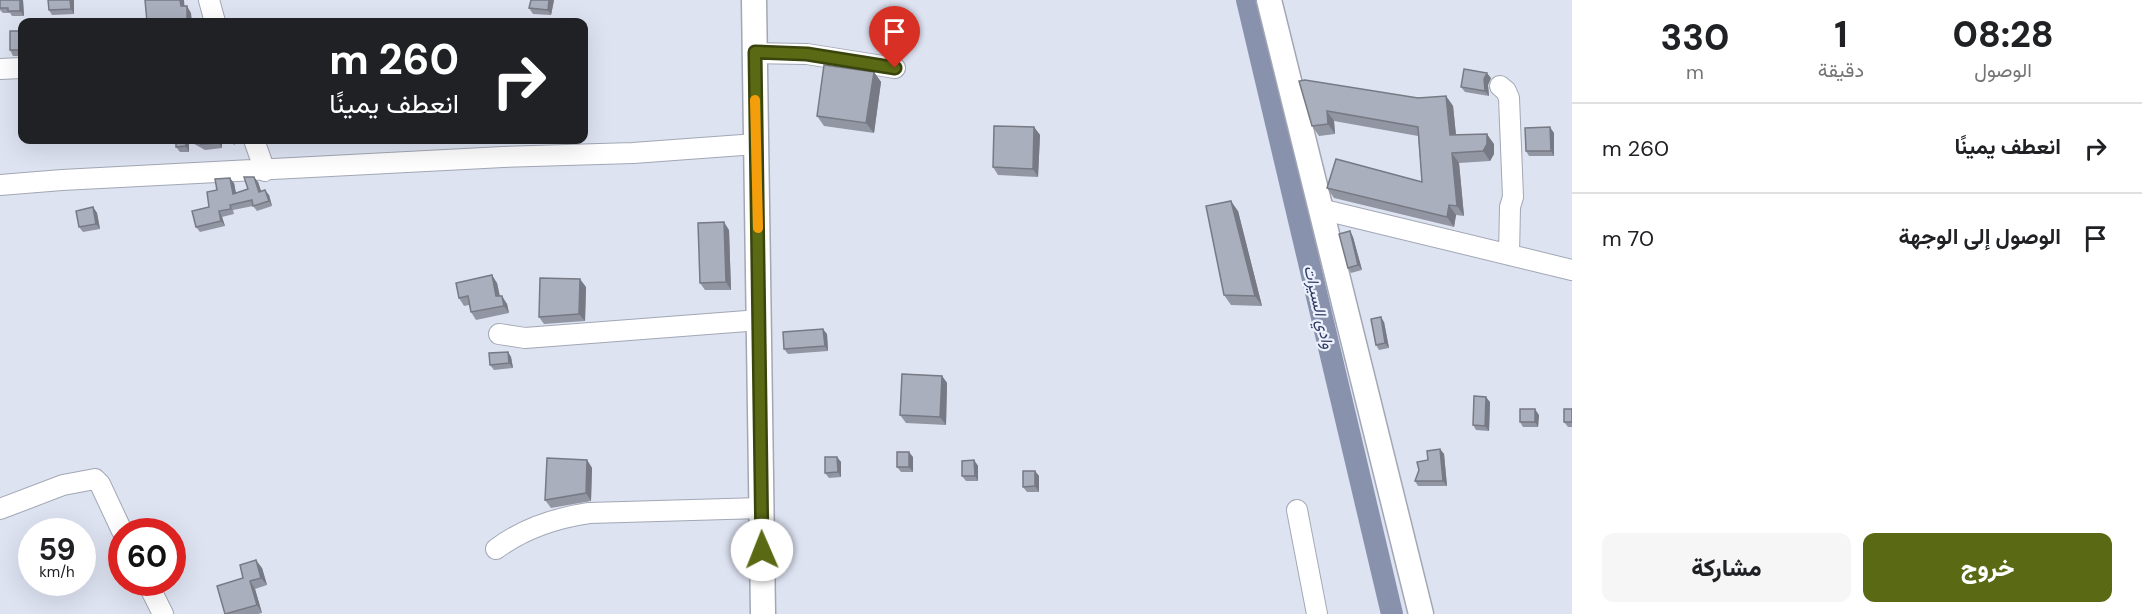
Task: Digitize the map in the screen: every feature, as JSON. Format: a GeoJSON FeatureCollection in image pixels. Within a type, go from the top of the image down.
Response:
{"type":"FeatureCollection","features":[{"type":"Feature","properties":{"kind":"main road"},"geometry":{"type":"LineString","coordinates":[[754,0],[763,614]]}},
{"type":"Feature","properties":{"kind":"main road"},"geometry":{"type":"LineString","coordinates":[[1269,0],[1395,501],[1421,614]]}},
{"type":"Feature","properties":{"kind":"street"},"geometry":{"type":"LineString","coordinates":[[209,0],[214,18]]}},
{"type":"Feature","properties":{"kind":"street"},"geometry":{"type":"LineString","coordinates":[[755,52],[807,54],[895,68]]}},
{"type":"Feature","properties":{"kind":"street"},"geometry":{"type":"LineString","coordinates":[[0,69],[18,68]]}},
{"type":"Feature","properties":{"kind":"street"},"geometry":{"type":"LineString","coordinates":[[1500,86],[1506,91],[1510,106],[1513,196],[1510,207],[1509,255]]}},
{"type":"Feature","properties":{"kind":"street"},"geometry":{"type":"LineString","coordinates":[[255,144],[265,171]]}},
{"type":"Feature","properties":{"kind":"street"},"geometry":{"type":"LineString","coordinates":[[0,185],[503,157],[633,153],[756,144]]}},
{"type":"Feature","properties":{"kind":"street"},"geometry":{"type":"LineString","coordinates":[[1320,209],[1572,270]]}},
{"type":"Feature","properties":{"kind":"street"},"geometry":{"type":"LineString","coordinates":[[499,334],[525,338],[760,320]]}},
{"type":"Feature","properties":{"kind":"street"},"geometry":{"type":"LineString","coordinates":[[0,509],[63,485],[95,478],[116,518]]}},
{"type":"Feature","properties":{"kind":"street"},"geometry":{"type":"LineString","coordinates":[[496,549],[538,525],[562,517],[589,513],[761,508]]}},
{"type":"Feature","properties":{"kind":"street"},"geometry":{"type":"LineString","coordinates":[[1297,510],[1317,614]]}},
{"type":"Feature","properties":{"kind":"street"},"geometry":{"type":"LineString","coordinates":[[154,596],[163,614]]}},
{"type":"Feature","properties":{"kind":"building"},"geometry":{"type":"Polygon","coordinates":[[[0,0],[20,0],[20,11],[0,8],[0,0]]]}},
{"type":"Feature","properties":{"kind":"building"},"geometry":{"type":"Polygon","coordinates":[[[48,0],[70,0],[71,9],[49,10],[48,0]]]}},
{"type":"Feature","properties":{"kind":"building"},"geometry":{"type":"Polygon","coordinates":[[[145,0],[180,0],[181,6],[187,6],[187,18],[147,18],[145,0]]]}},
{"type":"Feature","properties":{"kind":"building"},"geometry":{"type":"Polygon","coordinates":[[[531,0],[549,0],[548,10],[529,8],[531,0]]]}},
{"type":"Feature","properties":{"kind":"building"},"geometry":{"type":"Polygon","coordinates":[[[10,31],[18,31],[18,50],[10,50],[10,31]]]}},
{"type":"Feature","properties":{"kind":"building"},"geometry":{"type":"Polygon","coordinates":[[[824,65],[874,72],[866,123],[817,116],[824,65]]]}},
{"type":"Feature","properties":{"kind":"building"},"geometry":{"type":"Polygon","coordinates":[[[1464,69],[1487,73],[1484,79],[1485,91],[1461,87],[1464,69]]]}},
{"type":"Feature","properties":{"kind":"building"},"geometry":{"type":"Polygon","coordinates":[[[1305,80],[1418,98],[1446,96],[1450,135],[1487,134],[1487,144],[1483,151],[1452,153],[1457,206],[1449,205],[1447,217],[1327,188],[1336,159],[1422,182],[1418,127],[1327,111],[1328,124],[1312,126],[1299,81],[1305,80]]]}},
{"type":"Feature","properties":{"kind":"building"},"geometry":{"type":"Polygon","coordinates":[[[994,126],[1034,127],[1033,169],[993,167],[994,126]]]}},
{"type":"Feature","properties":{"kind":"building"},"geometry":{"type":"Polygon","coordinates":[[[1550,127],[1551,151],[1526,151],[1525,128],[1550,127]]]}},
{"type":"Feature","properties":{"kind":"building"},"geometry":{"type":"Polygon","coordinates":[[[176,144],[186,144],[186,146],[176,147],[176,144]]]}},
{"type":"Feature","properties":{"kind":"building"},"geometry":{"type":"Polygon","coordinates":[[[244,177],[254,177],[259,192],[265,190],[269,201],[253,206],[252,200],[230,205],[231,209],[219,211],[221,221],[196,227],[192,211],[209,207],[207,192],[217,190],[215,179],[230,178],[233,194],[248,189],[244,177]]]}},
{"type":"Feature","properties":{"kind":"building"},"geometry":{"type":"Polygon","coordinates":[[[1231,201],[1255,296],[1224,295],[1206,206],[1231,201]]]}},
{"type":"Feature","properties":{"kind":"building"},"geometry":{"type":"Polygon","coordinates":[[[93,207],[96,224],[79,227],[76,211],[93,207]]]}},
{"type":"Feature","properties":{"kind":"building"},"geometry":{"type":"Polygon","coordinates":[[[724,222],[726,282],[700,283],[698,223],[724,222]]]}},
{"type":"Feature","properties":{"kind":"building"},"geometry":{"type":"Polygon","coordinates":[[[1350,231],[1358,265],[1348,268],[1339,234],[1350,231]]]}},
{"type":"Feature","properties":{"kind":"building"},"geometry":{"type":"Polygon","coordinates":[[[492,275],[496,296],[502,296],[504,306],[471,312],[468,296],[459,298],[456,283],[492,275]]]}},
{"type":"Feature","properties":{"kind":"building"},"geometry":{"type":"Polygon","coordinates":[[[540,278],[580,279],[579,314],[539,317],[540,278]]]}},
{"type":"Feature","properties":{"kind":"building"},"geometry":{"type":"Polygon","coordinates":[[[1381,317],[1385,343],[1376,345],[1371,319],[1381,317]]]}},
{"type":"Feature","properties":{"kind":"building"},"geometry":{"type":"Polygon","coordinates":[[[823,329],[825,346],[784,349],[783,332],[823,329]]]}},
{"type":"Feature","properties":{"kind":"building"},"geometry":{"type":"Polygon","coordinates":[[[508,352],[509,363],[490,365],[489,353],[508,352]]]}},
{"type":"Feature","properties":{"kind":"building"},"geometry":{"type":"Polygon","coordinates":[[[902,374],[942,376],[940,417],[900,415],[902,374]]]}},
{"type":"Feature","properties":{"kind":"building"},"geometry":{"type":"Polygon","coordinates":[[[1474,396],[1486,397],[1485,426],[1473,425],[1474,396]]]}},
{"type":"Feature","properties":{"kind":"building"},"geometry":{"type":"Polygon","coordinates":[[[1520,409],[1535,409],[1535,422],[1520,422],[1520,409]]]}},
{"type":"Feature","properties":{"kind":"building"},"geometry":{"type":"Polygon","coordinates":[[[1564,409],[1572,409],[1572,422],[1564,422],[1564,409]]]}},
{"type":"Feature","properties":{"kind":"building"},"geometry":{"type":"Polygon","coordinates":[[[1440,449],[1443,481],[1415,481],[1419,470],[1417,462],[1428,460],[1427,451],[1440,449]]]}},
{"type":"Feature","properties":{"kind":"building"},"geometry":{"type":"Polygon","coordinates":[[[897,452],[909,452],[909,467],[897,467],[897,452]]]}},
{"type":"Feature","properties":{"kind":"building"},"geometry":{"type":"Polygon","coordinates":[[[825,457],[837,457],[838,472],[825,473],[825,457]]]}},
{"type":"Feature","properties":{"kind":"building"},"geometry":{"type":"Polygon","coordinates":[[[547,458],[587,460],[586,493],[545,500],[547,458]]]}},
{"type":"Feature","properties":{"kind":"building"},"geometry":{"type":"Polygon","coordinates":[[[974,460],[975,476],[962,476],[962,461],[974,460]]]}},
{"type":"Feature","properties":{"kind":"building"},"geometry":{"type":"Polygon","coordinates":[[[1023,471],[1035,471],[1035,486],[1023,487],[1023,471]]]}},
{"type":"Feature","properties":{"kind":"building"},"geometry":{"type":"Polygon","coordinates":[[[256,560],[261,578],[250,581],[257,605],[225,614],[217,586],[243,578],[240,565],[256,560]]]}},
{"type":"Feature","properties":{"kind":"waterway","name":"وادي السيرات"},"geometry":{"type":"LineString","coordinates":[[1247,0],[1392,614]]}},
{"type":"Feature","properties":{"kind":"slow traffic"},"geometry":{"type":"LineString","coordinates":[[755,100],[758,228]]}},
{"type":"Feature","properties":{"kind":"route"},"geometry":{"type":"LineString","coordinates":[[762,550],[755,52],[807,54],[895,68]]}}]}
